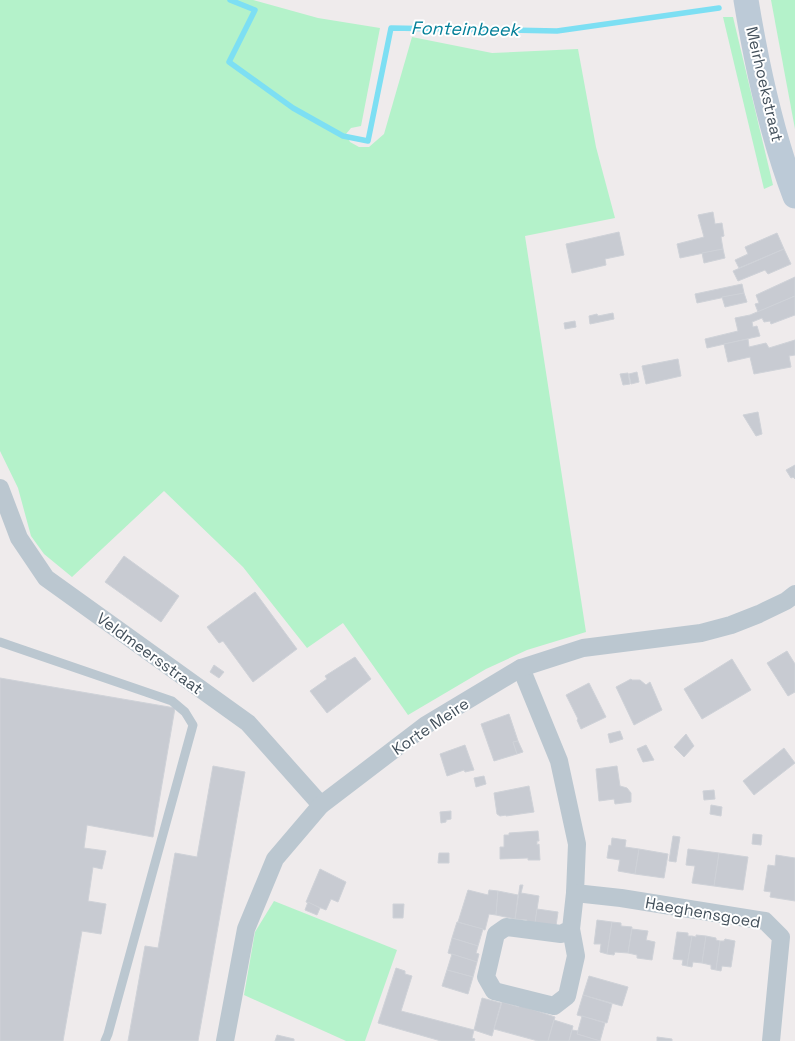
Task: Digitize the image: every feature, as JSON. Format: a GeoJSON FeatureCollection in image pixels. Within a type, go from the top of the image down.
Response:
{"type":"FeatureCollection","features":[{"type":"Feature","properties":{"kind":"street","name":"Meirhoekstraat"},"geometry":{"type":"LineString","coordinates":[[746,0],[769,117],[795,196]]}},
{"type":"Feature","properties":{"kind":"street","name":"Veldmeersstraat"},"geometry":{"type":"LineString","coordinates":[[0,488],[19,538],[46,578],[248,723],[321,805]]}},
{"type":"Feature","properties":{"kind":"street","name":"Korte Meire"},"geometry":{"type":"LineString","coordinates":[[226,1041],[246,929],[275,860],[321,805],[426,725],[521,668],[583,648],[700,633],[731,625],[786,601],[795,594]]}},
{"type":"Feature","properties":{"kind":"street"},"geometry":{"type":"LineString","coordinates":[[521,668],[559,761],[577,844],[571,929],[576,956],[567,996],[554,1006],[494,991],[486,977],[496,934],[506,927],[561,934],[571,929]]}},
{"type":"Feature","properties":{"kind":"street","name":"Haeghensgoed"},"geometry":{"type":"LineString","coordinates":[[575,893],[622,898],[765,921],[781,937],[771,1041]]}},
{"type":"Feature","properties":{"kind":"lane"},"geometry":{"type":"LineString","coordinates":[[0,642],[172,701],[185,712],[193,725],[105,1041]]}},
{"type":"Feature","properties":{"kind":"green space"},"geometry":{"type":"Polygon","coordinates":[[[0,0],[253,0],[318,18],[380,28],[361,126],[351,128],[346,134],[350,142],[359,147],[369,147],[384,134],[412,37],[492,53],[578,49],[596,147],[615,218],[525,236],[586,632],[527,650],[486,669],[408,715],[343,623],[307,648],[243,567],[164,491],[72,577],[44,554],[31,536],[18,488],[0,451],[0,0]]]}},
{"type":"Feature","properties":{"kind":"green space"},"geometry":{"type":"Polygon","coordinates":[[[771,0],[795,0],[795,129],[771,0]]]}},
{"type":"Feature","properties":{"kind":"green space"},"geometry":{"type":"Polygon","coordinates":[[[723,17],[733,17],[773,185],[764,189],[723,17]]]}},
{"type":"Feature","properties":{"kind":"green space"},"geometry":{"type":"Polygon","coordinates":[[[274,901],[397,950],[365,1041],[346,1041],[244,995],[255,932],[274,901]]]}},
{"type":"Feature","properties":{"kind":"building"},"geometry":{"type":"Polygon","coordinates":[[[713,212],[715,224],[722,223],[724,236],[721,237],[723,249],[680,258],[677,244],[704,237],[698,215],[713,212]]]}},
{"type":"Feature","properties":{"kind":"building"},"geometry":{"type":"Polygon","coordinates":[[[619,232],[624,255],[605,259],[606,265],[572,273],[566,244],[619,232]]]}},
{"type":"Feature","properties":{"kind":"building"},"geometry":{"type":"Polygon","coordinates":[[[777,233],[784,249],[739,268],[735,260],[748,254],[745,247],[777,233]]]}},
{"type":"Feature","properties":{"kind":"building"},"geometry":{"type":"Polygon","coordinates":[[[723,249],[725,258],[704,263],[702,253],[723,249]]]}},
{"type":"Feature","properties":{"kind":"building"},"geometry":{"type":"Polygon","coordinates":[[[784,249],[791,264],[768,274],[765,270],[738,281],[733,271],[784,249]]]}},
{"type":"Feature","properties":{"kind":"building"},"geometry":{"type":"Polygon","coordinates":[[[795,277],[795,296],[758,312],[755,304],[759,303],[756,295],[795,277]]]}},
{"type":"Feature","properties":{"kind":"building"},"geometry":{"type":"Polygon","coordinates":[[[742,284],[744,293],[697,303],[695,294],[742,284]]]}},
{"type":"Feature","properties":{"kind":"building"},"geometry":{"type":"Polygon","coordinates":[[[744,293],[747,302],[725,307],[722,297],[744,293]]]}},
{"type":"Feature","properties":{"kind":"building"},"geometry":{"type":"Polygon","coordinates":[[[795,296],[795,315],[771,324],[770,321],[764,322],[762,318],[752,322],[753,327],[757,326],[760,336],[707,348],[705,339],[738,331],[735,318],[750,315],[795,296]]]}},
{"type":"Feature","properties":{"kind":"building"},"geometry":{"type":"Polygon","coordinates":[[[613,313],[614,319],[590,324],[589,316],[613,313]]]}},
{"type":"Feature","properties":{"kind":"building"},"geometry":{"type":"Polygon","coordinates":[[[575,321],[576,327],[565,329],[564,323],[575,321]]]}},
{"type":"Feature","properties":{"kind":"building"},"geometry":{"type":"Polygon","coordinates":[[[748,339],[749,347],[766,343],[769,348],[795,340],[795,355],[789,356],[791,367],[754,374],[750,357],[728,362],[724,344],[748,339]]]}},
{"type":"Feature","properties":{"kind":"building"},"geometry":{"type":"Polygon","coordinates":[[[678,359],[681,376],[646,384],[642,366],[678,359]]]}},
{"type":"Feature","properties":{"kind":"building"},"geometry":{"type":"Polygon","coordinates":[[[637,372],[639,382],[631,384],[629,374],[637,372]]]}},
{"type":"Feature","properties":{"kind":"building"},"geometry":{"type":"Polygon","coordinates":[[[628,373],[630,384],[623,385],[620,374],[628,373]]]}},
{"type":"Feature","properties":{"kind":"building"},"geometry":{"type":"Polygon","coordinates":[[[758,412],[762,434],[756,436],[743,415],[758,412]]]}},
{"type":"Feature","properties":{"kind":"building"},"geometry":{"type":"Polygon","coordinates":[[[795,465],[795,479],[791,478],[786,470],[795,465]]]}},
{"type":"Feature","properties":{"kind":"building"},"geometry":{"type":"Polygon","coordinates":[[[124,556],[179,596],[161,622],[105,582],[124,556]]]}},
{"type":"Feature","properties":{"kind":"building"},"geometry":{"type":"Polygon","coordinates":[[[255,592],[297,649],[253,682],[223,641],[219,643],[207,627],[255,592]]]}},
{"type":"Feature","properties":{"kind":"building"},"geometry":{"type":"Polygon","coordinates":[[[787,651],[795,664],[795,692],[788,696],[767,663],[787,651]]]}},
{"type":"Feature","properties":{"kind":"building"},"geometry":{"type":"Polygon","coordinates":[[[355,657],[371,679],[327,713],[310,691],[327,679],[325,676],[355,657]]]}},
{"type":"Feature","properties":{"kind":"building"},"geometry":{"type":"Polygon","coordinates":[[[732,659],[751,690],[702,719],[684,689],[732,659]]]}},
{"type":"Feature","properties":{"kind":"building"},"geometry":{"type":"Polygon","coordinates":[[[214,665],[224,672],[219,678],[210,672],[214,665]]]}},
{"type":"Feature","properties":{"kind":"building"},"geometry":{"type":"Polygon","coordinates":[[[0,678],[175,708],[153,837],[87,825],[84,848],[106,851],[102,869],[93,867],[88,901],[106,904],[101,934],[82,931],[63,1041],[0,1041],[0,678]]]}},
{"type":"Feature","properties":{"kind":"building"},"geometry":{"type":"Polygon","coordinates":[[[631,679],[640,680],[646,685],[650,682],[662,710],[634,725],[616,687],[631,679]]]}},
{"type":"Feature","properties":{"kind":"building"},"geometry":{"type":"Polygon","coordinates":[[[589,683],[606,717],[581,729],[566,695],[589,683]]]}},
{"type":"Feature","properties":{"kind":"building"},"geometry":{"type":"Polygon","coordinates":[[[509,714],[518,741],[513,742],[517,754],[494,761],[481,724],[509,714]]]}},
{"type":"Feature","properties":{"kind":"building"},"geometry":{"type":"Polygon","coordinates":[[[620,731],[623,739],[610,743],[608,734],[620,731]]]}},
{"type":"Feature","properties":{"kind":"building"},"geometry":{"type":"Polygon","coordinates":[[[686,734],[694,746],[684,757],[674,747],[686,734]]]}},
{"type":"Feature","properties":{"kind":"building"},"geometry":{"type":"Polygon","coordinates":[[[518,741],[523,752],[517,754],[513,742],[518,741]]]}},
{"type":"Feature","properties":{"kind":"building"},"geometry":{"type":"Polygon","coordinates":[[[465,745],[474,770],[465,772],[464,770],[447,776],[440,754],[465,745]]]}},
{"type":"Feature","properties":{"kind":"building"},"geometry":{"type":"Polygon","coordinates":[[[646,745],[654,760],[643,762],[637,749],[646,745]]]}},
{"type":"Feature","properties":{"kind":"building"},"geometry":{"type":"Polygon","coordinates":[[[784,748],[795,763],[754,795],[743,781],[784,748]]]}},
{"type":"Feature","properties":{"kind":"building"},"geometry":{"type":"Polygon","coordinates":[[[213,766],[245,772],[198,1041],[128,1041],[145,946],[158,948],[175,853],[197,857],[213,766]]]}},
{"type":"Feature","properties":{"kind":"building"},"geometry":{"type":"Polygon","coordinates":[[[617,766],[620,786],[627,788],[631,793],[631,802],[615,804],[614,799],[599,801],[596,769],[617,766]]]}},
{"type":"Feature","properties":{"kind":"building"},"geometry":{"type":"Polygon","coordinates":[[[484,776],[486,784],[476,787],[474,778],[484,776]]]}},
{"type":"Feature","properties":{"kind":"building"},"geometry":{"type":"Polygon","coordinates":[[[529,786],[534,812],[506,816],[497,814],[494,793],[529,786]]]}},
{"type":"Feature","properties":{"kind":"building"},"geometry":{"type":"Polygon","coordinates":[[[714,790],[715,799],[704,800],[703,791],[714,790]]]}},
{"type":"Feature","properties":{"kind":"building"},"geometry":{"type":"Polygon","coordinates":[[[711,805],[722,807],[721,816],[710,814],[711,805]]]}},
{"type":"Feature","properties":{"kind":"building"},"geometry":{"type":"Polygon","coordinates":[[[451,811],[451,819],[441,823],[440,812],[451,811]]]}},
{"type":"Feature","properties":{"kind":"building"},"geometry":{"type":"Polygon","coordinates":[[[538,831],[539,841],[537,841],[537,845],[539,844],[540,860],[528,860],[528,858],[500,859],[500,847],[504,847],[504,835],[538,831]]]}},
{"type":"Feature","properties":{"kind":"building"},"geometry":{"type":"Polygon","coordinates":[[[753,834],[762,835],[761,845],[752,844],[753,834]]]}},
{"type":"Feature","properties":{"kind":"building"},"geometry":{"type":"Polygon","coordinates":[[[673,836],[680,837],[676,862],[669,861],[673,836]]]}},
{"type":"Feature","properties":{"kind":"building"},"geometry":{"type":"Polygon","coordinates":[[[612,838],[626,840],[625,847],[639,849],[635,874],[618,871],[620,860],[607,858],[612,838]]]}},
{"type":"Feature","properties":{"kind":"building"},"geometry":{"type":"Polygon","coordinates":[[[639,849],[668,854],[664,878],[635,874],[639,849]]]}},
{"type":"Feature","properties":{"kind":"building"},"geometry":{"type":"Polygon","coordinates":[[[688,849],[719,853],[714,886],[692,883],[695,866],[686,865],[688,849]]]}},
{"type":"Feature","properties":{"kind":"building"},"geometry":{"type":"Polygon","coordinates":[[[439,853],[449,853],[449,863],[438,863],[439,853]]]}},
{"type":"Feature","properties":{"kind":"building"},"geometry":{"type":"Polygon","coordinates":[[[719,853],[748,857],[743,890],[714,886],[719,853]]]}},
{"type":"Feature","properties":{"kind":"building"},"geometry":{"type":"Polygon","coordinates":[[[776,855],[795,858],[795,901],[770,897],[771,892],[764,891],[768,865],[775,866],[776,855]]]}},
{"type":"Feature","properties":{"kind":"building"},"geometry":{"type":"Polygon","coordinates":[[[320,869],[346,882],[338,902],[331,899],[326,910],[306,902],[320,869]]]}},
{"type":"Feature","properties":{"kind":"building"},"geometry":{"type":"Polygon","coordinates":[[[520,885],[523,885],[521,893],[539,896],[535,923],[515,919],[520,885]]]}},
{"type":"Feature","properties":{"kind":"building"},"geometry":{"type":"Polygon","coordinates":[[[468,890],[488,895],[489,890],[498,891],[496,915],[489,914],[485,930],[458,922],[468,890]]]}},
{"type":"Feature","properties":{"kind":"building"},"geometry":{"type":"Polygon","coordinates":[[[498,891],[518,895],[515,919],[496,915],[498,891]]]}},
{"type":"Feature","properties":{"kind":"building"},"geometry":{"type":"Polygon","coordinates":[[[308,902],[320,908],[317,915],[305,910],[308,902]]]}},
{"type":"Feature","properties":{"kind":"building"},"geometry":{"type":"Polygon","coordinates":[[[393,904],[404,904],[403,918],[393,918],[393,904]]]}},
{"type":"Feature","properties":{"kind":"building"},"geometry":{"type":"Polygon","coordinates":[[[537,909],[558,912],[556,926],[535,923],[537,909]]]}},
{"type":"Feature","properties":{"kind":"building"},"geometry":{"type":"Polygon","coordinates":[[[597,920],[612,922],[607,954],[600,952],[601,944],[594,944],[597,920]]]}},
{"type":"Feature","properties":{"kind":"building"},"geometry":{"type":"Polygon","coordinates":[[[457,922],[483,929],[478,946],[452,938],[457,922]]]}},
{"type":"Feature","properties":{"kind":"building"},"geometry":{"type":"Polygon","coordinates":[[[612,922],[621,923],[621,926],[632,927],[628,953],[615,952],[614,955],[607,954],[612,922]]]}},
{"type":"Feature","properties":{"kind":"building"},"geometry":{"type":"Polygon","coordinates":[[[632,929],[648,931],[646,940],[655,942],[652,960],[637,958],[637,955],[628,953],[632,929]]]}},
{"type":"Feature","properties":{"kind":"building"},"geometry":{"type":"Polygon","coordinates":[[[677,932],[688,933],[688,936],[692,936],[687,966],[682,965],[683,960],[673,959],[677,932]]]}},
{"type":"Feature","properties":{"kind":"building"},"geometry":{"type":"Polygon","coordinates":[[[696,935],[706,936],[702,963],[693,962],[692,967],[687,966],[692,936],[696,937],[696,935]]]}},
{"type":"Feature","properties":{"kind":"building"},"geometry":{"type":"Polygon","coordinates":[[[706,936],[720,941],[716,970],[711,969],[711,965],[702,963],[706,936]]]}},
{"type":"Feature","properties":{"kind":"building"},"geometry":{"type":"Polygon","coordinates":[[[452,938],[478,946],[476,953],[479,954],[477,962],[448,953],[452,938]]]}},
{"type":"Feature","properties":{"kind":"building"},"geometry":{"type":"Polygon","coordinates":[[[725,939],[735,941],[731,967],[722,966],[721,971],[716,970],[720,941],[725,939]]]}},
{"type":"Feature","properties":{"kind":"building"},"geometry":{"type":"Polygon","coordinates":[[[452,954],[477,962],[473,977],[447,970],[452,954]]]}},
{"type":"Feature","properties":{"kind":"building"},"geometry":{"type":"Polygon","coordinates":[[[396,968],[412,976],[401,1011],[474,1030],[472,1038],[475,1039],[474,1041],[441,1041],[378,1023],[396,968]]]}},
{"type":"Feature","properties":{"kind":"building"},"geometry":{"type":"Polygon","coordinates":[[[447,970],[473,977],[468,994],[442,986],[447,970]]]}},
{"type":"Feature","properties":{"kind":"building"},"geometry":{"type":"Polygon","coordinates":[[[589,976],[628,987],[622,1006],[583,995],[589,976]]]}},
{"type":"Feature","properties":{"kind":"building"},"geometry":{"type":"Polygon","coordinates":[[[583,995],[612,1004],[607,1023],[577,1015],[583,995]]]}},
{"type":"Feature","properties":{"kind":"building"},"geometry":{"type":"Polygon","coordinates":[[[482,998],[501,1003],[492,1036],[474,1030],[482,998]]]}},
{"type":"Feature","properties":{"kind":"building"},"geometry":{"type":"Polygon","coordinates":[[[502,1002],[519,1007],[519,1005],[555,1017],[548,1041],[538,1041],[494,1029],[502,1002]]]}},
{"type":"Feature","properties":{"kind":"building"},"geometry":{"type":"Polygon","coordinates":[[[582,1016],[605,1023],[600,1041],[577,1034],[582,1016]]]}},
{"type":"Feature","properties":{"kind":"building"},"geometry":{"type":"Polygon","coordinates":[[[554,1020],[573,1026],[569,1041],[548,1041],[554,1020]]]}},
{"type":"Feature","properties":{"kind":"building"},"geometry":{"type":"Polygon","coordinates":[[[572,1030],[578,1031],[577,1034],[600,1041],[569,1041],[572,1030]]]}},
{"type":"Feature","properties":{"kind":"building"},"geometry":{"type":"Polygon","coordinates":[[[277,1035],[294,1039],[294,1041],[275,1041],[277,1035]]]}},
{"type":"Feature","properties":{"kind":"building"},"geometry":{"type":"Polygon","coordinates":[[[657,1037],[672,1039],[672,1041],[657,1041],[657,1037]]]}},
{"type":"Feature","properties":{"kind":"waterway","name":"Fonteinbeek"},"geometry":{"type":"LineString","coordinates":[[230,0],[255,10],[229,62],[293,108],[343,136],[368,141],[391,28],[557,31],[719,8]]}}]}
